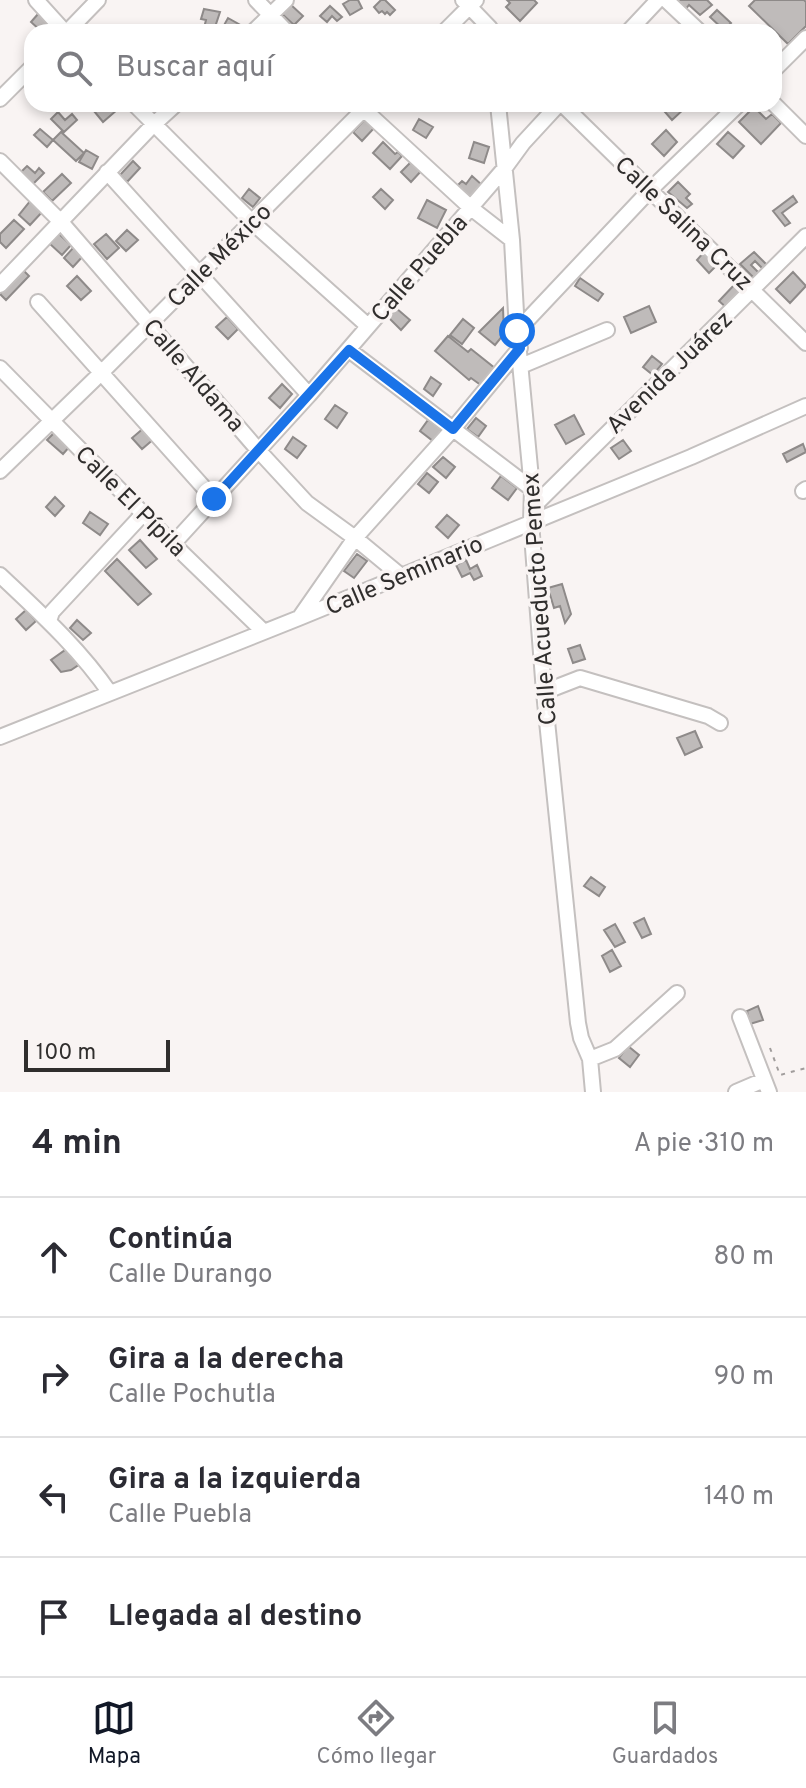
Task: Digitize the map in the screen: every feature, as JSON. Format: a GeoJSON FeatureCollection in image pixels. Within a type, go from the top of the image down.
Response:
{"type":"FeatureCollection","features":[{"type":"Feature","properties":{"kind":"street"},"geometry":{"type":"LineString","coordinates":[[36,0],[58,24]]}},
{"type":"Feature","properties":{"kind":"street"},"geometry":{"type":"LineString","coordinates":[[74,24],[98,0]]}},
{"type":"Feature","properties":{"kind":"street"},"geometry":{"type":"LineString","coordinates":[[256,0],[279,24]]}},
{"type":"Feature","properties":{"kind":"street"},"geometry":{"type":"LineString","coordinates":[[261,24],[286,0]]}},
{"type":"Feature","properties":{"kind":"street"},"geometry":{"type":"LineString","coordinates":[[485,0],[490,24]]}},
{"type":"Feature","properties":{"kind":"street"},"geometry":{"type":"LineString","coordinates":[[636,24],[658,0]]}},
{"type":"Feature","properties":{"kind":"street"},"geometry":{"type":"LineString","coordinates":[[666,0],[692,24]]}},
{"type":"Feature","properties":{"kind":"street"},"geometry":{"type":"LineString","coordinates":[[451,24],[470,2],[486,24]]}},
{"type":"Feature","properties":{"kind":"street"},"geometry":{"type":"LineString","coordinates":[[782,62],[806,38]]}},
{"type":"Feature","properties":{"kind":"street"},"geometry":{"type":"LineString","coordinates":[[0,99],[24,75]]}},
{"type":"Feature","properties":{"kind":"street"},"geometry":{"type":"LineString","coordinates":[[141,112],[252,222],[368,326]]}},
{"type":"Feature","properties":{"kind":"street"},"geometry":{"type":"LineString","coordinates":[[0,285],[167,112]]}},
{"type":"Feature","properties":{"kind":"street","name":"Calle México"},"geometry":{"type":"LineString","coordinates":[[0,471],[252,222],[357,112]]}},
{"type":"Feature","properties":{"kind":"street"},"geometry":{"type":"LineString","coordinates":[[369,112],[471,208],[512,240]]}},
{"type":"Feature","properties":{"kind":"street","name":"Calle Acueducto Pemex"},"geometry":{"type":"LineString","coordinates":[[499,112],[532,489],[544,692],[578,1023],[590,1059],[593,1092]]}},
{"type":"Feature","properties":{"kind":"street","name":"Calle Puebla"},"geometry":{"type":"LineString","coordinates":[[173,544],[349,350],[552,112]]}},
{"type":"Feature","properties":{"kind":"street","name":"Calle Salina Cruz"},"geometry":{"type":"LineString","coordinates":[[568,112],[806,343]]}},
{"type":"Feature","properties":{"kind":"street"},"geometry":{"type":"LineString","coordinates":[[517,331],[650,190],[731,112]]}},
{"type":"Feature","properties":{"kind":"street"},"geometry":{"type":"LineString","coordinates":[[782,112],[806,136]]}},
{"type":"Feature","properties":{"kind":"street","name":"Calle Aldama"},"geometry":{"type":"LineString","coordinates":[[0,161],[61,222],[307,503],[401,576]]}},
{"type":"Feature","properties":{"kind":"street"},"geometry":{"type":"LineString","coordinates":[[107,172],[309,395]]}},
{"type":"Feature","properties":{"kind":"street","name":"Avenida Juárez"},"geometry":{"type":"LineString","coordinates":[[532,515],[806,236]]}},
{"type":"Feature","properties":{"kind":"street"},"geometry":{"type":"LineString","coordinates":[[38,302],[214,499]]}},
{"type":"Feature","properties":{"kind":"street"},"geometry":{"type":"LineString","coordinates":[[521,366],[607,330]]}},
{"type":"Feature","properties":{"kind":"street"},"geometry":{"type":"LineString","coordinates":[[299,618],[355,538],[453,429],[520,348]]}},
{"type":"Feature","properties":{"kind":"street"},"geometry":{"type":"LineString","coordinates":[[349,350],[532,489]]}},
{"type":"Feature","properties":{"kind":"street","name":"Calle El Pípila"},"geometry":{"type":"LineString","coordinates":[[0,368],[263,631]]}},
{"type":"Feature","properties":{"kind":"street","name":"Calle Seminario"},"geometry":{"type":"LineString","coordinates":[[0,737],[299,618],[401,576],[532,515],[691,457],[806,406]]}},
{"type":"Feature","properties":{"kind":"street"},"geometry":{"type":"LineString","coordinates":[[49,621],[52,612],[143,514]]}},
{"type":"Feature","properties":{"kind":"street"},"geometry":{"type":"LineString","coordinates":[[0,575],[94,669],[110,693]]}},
{"type":"Feature","properties":{"kind":"street"},"geometry":{"type":"LineString","coordinates":[[544,692],[580,678],[708,716],[720,723]]}},
{"type":"Feature","properties":{"kind":"street"},"geometry":{"type":"LineString","coordinates":[[590,1059],[615,1049],[677,993]]}},
{"type":"Feature","properties":{"kind":"street"},"geometry":{"type":"LineString","coordinates":[[736,1092],[767,1086],[740,1017]]}},
{"type":"Feature","properties":{"kind":"path"},"geometry":{"type":"LineString","coordinates":[[770,1048],[780,1075],[806,1068]]}},
{"type":"Feature","properties":{"kind":"building"},"geometry":{"type":"Polygon","coordinates":[[[358,0],[362,8],[350,15],[343,4],[358,0]]]}},
{"type":"Feature","properties":{"kind":"building"},"geometry":{"type":"Polygon","coordinates":[[[381,0],[395,10],[390,15],[382,11],[379,13],[374,7],[381,0]]]}},
{"type":"Feature","properties":{"kind":"building"},"geometry":{"type":"Polygon","coordinates":[[[507,0],[534,0],[537,3],[520,21],[506,7],[510,3],[507,0]]]}},
{"type":"Feature","properties":{"kind":"building"},"geometry":{"type":"Polygon","coordinates":[[[677,0],[707,0],[712,5],[700,15],[689,5],[685,10],[677,0]]]}},
{"type":"Feature","properties":{"kind":"building"},"geometry":{"type":"Polygon","coordinates":[[[755,0],[804,0],[806,26],[788,44],[782,38],[782,24],[767,24],[749,6],[755,0]]]}},
{"type":"Feature","properties":{"kind":"building"},"geometry":{"type":"Polygon","coordinates":[[[290,4],[303,16],[293,24],[281,13],[290,4]]]}},
{"type":"Feature","properties":{"kind":"building"},"geometry":{"type":"Polygon","coordinates":[[[330,6],[342,17],[337,21],[332,16],[327,22],[320,16],[330,6]]]}},
{"type":"Feature","properties":{"kind":"building"},"geometry":{"type":"Polygon","coordinates":[[[204,9],[220,12],[216,24],[205,24],[206,20],[201,19],[204,9]]]}},
{"type":"Feature","properties":{"kind":"building"},"geometry":{"type":"Polygon","coordinates":[[[717,10],[731,23],[718,24],[710,17],[717,10]]]}},
{"type":"Feature","properties":{"kind":"building"},"geometry":{"type":"Polygon","coordinates":[[[38,14],[49,24],[33,24],[31,22],[38,14]]]}},
{"type":"Feature","properties":{"kind":"building"},"geometry":{"type":"Polygon","coordinates":[[[228,18],[238,24],[225,24],[228,18]]]}},
{"type":"Feature","properties":{"kind":"building"},"geometry":{"type":"Polygon","coordinates":[[[58,112],[65,120],[72,114],[77,120],[64,132],[51,119],[58,112]]]}},
{"type":"Feature","properties":{"kind":"building"},"geometry":{"type":"Polygon","coordinates":[[[95,112],[115,112],[103,122],[95,112]]]}},
{"type":"Feature","properties":{"kind":"building"},"geometry":{"type":"Polygon","coordinates":[[[665,112],[681,112],[672,120],[665,112]]]}},
{"type":"Feature","properties":{"kind":"building"},"geometry":{"type":"Polygon","coordinates":[[[749,112],[759,112],[766,119],[772,114],[781,123],[761,144],[739,122],[749,112]]]}},
{"type":"Feature","properties":{"kind":"building"},"geometry":{"type":"Polygon","coordinates":[[[366,118],[375,127],[362,141],[353,132],[366,118]]]}},
{"type":"Feature","properties":{"kind":"building"},"geometry":{"type":"Polygon","coordinates":[[[419,119],[433,127],[426,138],[413,130],[419,119]]]}},
{"type":"Feature","properties":{"kind":"building"},"geometry":{"type":"Polygon","coordinates":[[[40,129],[53,140],[47,147],[34,135],[40,129]]]}},
{"type":"Feature","properties":{"kind":"building"},"geometry":{"type":"Polygon","coordinates":[[[666,130],[677,142],[664,156],[652,144],[666,130]]]}},
{"type":"Feature","properties":{"kind":"building"},"geometry":{"type":"Polygon","coordinates":[[[61,132],[84,153],[76,161],[53,140],[61,132]]]}},
{"type":"Feature","properties":{"kind":"building"},"geometry":{"type":"Polygon","coordinates":[[[728,132],[744,146],[733,158],[717,144],[728,132]]]}},
{"type":"Feature","properties":{"kind":"building"},"geometry":{"type":"Polygon","coordinates":[[[383,142],[395,154],[398,152],[402,156],[390,169],[373,153],[383,142]]]}},
{"type":"Feature","properties":{"kind":"building"},"geometry":{"type":"Polygon","coordinates":[[[474,142],[489,147],[484,163],[469,158],[474,142]]]}},
{"type":"Feature","properties":{"kind":"building"},"geometry":{"type":"Polygon","coordinates":[[[86,150],[98,157],[92,169],[79,162],[86,150]]]}},
{"type":"Feature","properties":{"kind":"building"},"geometry":{"type":"Polygon","coordinates":[[[133,161],[140,168],[127,182],[120,175],[133,161]]]}},
{"type":"Feature","properties":{"kind":"building"},"geometry":{"type":"Polygon","coordinates":[[[412,161],[422,170],[411,182],[401,172],[412,161]]]}},
{"type":"Feature","properties":{"kind":"building"},"geometry":{"type":"Polygon","coordinates":[[[27,166],[35,173],[39,168],[44,173],[33,184],[21,172],[27,166]]]}},
{"type":"Feature","properties":{"kind":"building"},"geometry":{"type":"Polygon","coordinates":[[[62,174],[71,183],[52,201],[43,192],[62,174]]]}},
{"type":"Feature","properties":{"kind":"building"},"geometry":{"type":"Polygon","coordinates":[[[472,176],[482,185],[470,199],[456,187],[462,181],[466,184],[472,176]]]}},
{"type":"Feature","properties":{"kind":"building"},"geometry":{"type":"Polygon","coordinates":[[[678,182],[690,194],[686,198],[692,204],[687,208],[668,192],[678,182]]]}},
{"type":"Feature","properties":{"kind":"building"},"geometry":{"type":"Polygon","coordinates":[[[249,189],[260,198],[253,207],[242,198],[249,189]]]}},
{"type":"Feature","properties":{"kind":"building"},"geometry":{"type":"Polygon","coordinates":[[[381,189],[393,200],[385,209],[373,197],[381,189]]]}},
{"type":"Feature","properties":{"kind":"building"},"geometry":{"type":"Polygon","coordinates":[[[793,196],[797,202],[782,213],[790,223],[785,226],[773,211],[793,196]]]}},
{"type":"Feature","properties":{"kind":"building"},"geometry":{"type":"Polygon","coordinates":[[[31,200],[43,211],[30,225],[19,215],[31,200]]]}},
{"type":"Feature","properties":{"kind":"building"},"geometry":{"type":"Polygon","coordinates":[[[427,200],[446,210],[437,228],[418,218],[427,200]]]}},
{"type":"Feature","properties":{"kind":"building"},"geometry":{"type":"Polygon","coordinates":[[[14,220],[24,229],[6,248],[0,242],[0,234],[14,220]]]}},
{"type":"Feature","properties":{"kind":"building"},"geometry":{"type":"Polygon","coordinates":[[[127,230],[138,240],[126,251],[116,241],[127,230]]]}},
{"type":"Feature","properties":{"kind":"building"},"geometry":{"type":"Polygon","coordinates":[[[59,234],[71,245],[62,255],[50,244],[59,234]]]}},
{"type":"Feature","properties":{"kind":"building"},"geometry":{"type":"Polygon","coordinates":[[[106,234],[119,248],[107,259],[94,244],[106,234]]]}},
{"type":"Feature","properties":{"kind":"building"},"geometry":{"type":"Polygon","coordinates":[[[73,248],[83,256],[73,267],[64,258],[73,248]]]}},
{"type":"Feature","properties":{"kind":"building"},"geometry":{"type":"Polygon","coordinates":[[[704,252],[717,265],[709,273],[697,260],[704,252]]]}},
{"type":"Feature","properties":{"kind":"building"},"geometry":{"type":"Polygon","coordinates":[[[754,252],[769,267],[765,271],[755,261],[751,265],[761,275],[756,280],[740,264],[754,252]]]}},
{"type":"Feature","properties":{"kind":"building"},"geometry":{"type":"Polygon","coordinates":[[[23,270],[29,276],[6,300],[0,294],[23,270]]]}},
{"type":"Feature","properties":{"kind":"building"},"geometry":{"type":"Polygon","coordinates":[[[793,272],[806,286],[790,303],[776,289],[793,272]]]}},
{"type":"Feature","properties":{"kind":"building"},"geometry":{"type":"Polygon","coordinates":[[[77,276],[91,291],[81,300],[67,286],[77,276]]]}},
{"type":"Feature","properties":{"kind":"building"},"geometry":{"type":"Polygon","coordinates":[[[580,278],[603,294],[598,301],[575,286],[580,278]]]}},
{"type":"Feature","properties":{"kind":"building"},"geometry":{"type":"Polygon","coordinates":[[[736,283],[744,291],[728,309],[719,301],[736,283]]]}},
{"type":"Feature","properties":{"kind":"building"},"geometry":{"type":"Polygon","coordinates":[[[649,306],[656,322],[631,333],[624,317],[649,306]]]}},
{"type":"Feature","properties":{"kind":"building"},"geometry":{"type":"Polygon","coordinates":[[[396,308],[410,320],[401,330],[388,317],[396,308]]]}},
{"type":"Feature","properties":{"kind":"building"},"geometry":{"type":"Polygon","coordinates":[[[503,308],[504,334],[495,345],[479,332],[503,308]]]}},
{"type":"Feature","properties":{"kind":"building"},"geometry":{"type":"Polygon","coordinates":[[[227,317],[238,329],[228,339],[216,327],[227,317]]]}},
{"type":"Feature","properties":{"kind":"building"},"geometry":{"type":"Polygon","coordinates":[[[463,319],[474,328],[462,344],[450,335],[463,319]]]}},
{"type":"Feature","properties":{"kind":"building"},"geometry":{"type":"Polygon","coordinates":[[[448,336],[496,369],[482,386],[471,378],[469,380],[435,351],[448,336]]]}},
{"type":"Feature","properties":{"kind":"building"},"geometry":{"type":"Polygon","coordinates":[[[652,356],[662,364],[653,375],[643,367],[652,356]]]}},
{"type":"Feature","properties":{"kind":"building"},"geometry":{"type":"Polygon","coordinates":[[[431,377],[441,384],[433,396],[424,389],[431,377]]]}},
{"type":"Feature","properties":{"kind":"building"},"geometry":{"type":"Polygon","coordinates":[[[282,384],[292,394],[280,408],[269,398],[282,384]]]}},
{"type":"Feature","properties":{"kind":"building"},"geometry":{"type":"Polygon","coordinates":[[[335,405],[347,413],[337,428],[325,419],[335,405]]]}},
{"type":"Feature","properties":{"kind":"building"},"geometry":{"type":"Polygon","coordinates":[[[574,415],[584,434],[566,444],[555,425],[574,415]]]}},
{"type":"Feature","properties":{"kind":"building"},"geometry":{"type":"Polygon","coordinates":[[[476,418],[486,426],[478,437],[467,429],[476,418]]]}},
{"type":"Feature","properties":{"kind":"building"},"geometry":{"type":"Polygon","coordinates":[[[428,420],[442,430],[433,441],[420,431],[428,420]]]}},
{"type":"Feature","properties":{"kind":"building"},"geometry":{"type":"Polygon","coordinates":[[[145,427],[155,438],[142,449],[132,438],[145,427]]]}},
{"type":"Feature","properties":{"kind":"building"},"geometry":{"type":"Polygon","coordinates":[[[55,432],[70,446],[63,454],[47,440],[55,432]]]}},
{"type":"Feature","properties":{"kind":"building"},"geometry":{"type":"Polygon","coordinates":[[[293,437],[306,446],[297,458],[285,449],[293,437]]]}},
{"type":"Feature","properties":{"kind":"building"},"geometry":{"type":"Polygon","coordinates":[[[623,440],[631,451],[619,459],[611,448],[623,440]]]}},
{"type":"Feature","properties":{"kind":"building"},"geometry":{"type":"Polygon","coordinates":[[[803,444],[806,452],[787,462],[783,454],[803,444]]]}},
{"type":"Feature","properties":{"kind":"building"},"geometry":{"type":"Polygon","coordinates":[[[443,457],[455,467],[446,478],[433,467],[443,457]]]}},
{"type":"Feature","properties":{"kind":"building"},"geometry":{"type":"Polygon","coordinates":[[[427,473],[438,482],[429,493],[418,484],[427,473]]]}},
{"type":"Feature","properties":{"kind":"building"},"geometry":{"type":"Polygon","coordinates":[[[501,476],[517,488],[508,500],[492,488],[501,476]]]}},
{"type":"Feature","properties":{"kind":"building"},"geometry":{"type":"Polygon","coordinates":[[[55,497],[64,506],[55,516],[46,507],[55,497]]]}},
{"type":"Feature","properties":{"kind":"building"},"geometry":{"type":"Polygon","coordinates":[[[90,512],[108,524],[100,535],[83,523],[90,512]]]}},
{"type":"Feature","properties":{"kind":"building"},"geometry":{"type":"Polygon","coordinates":[[[447,515],[459,525],[448,538],[436,527],[447,515]]]}},
{"type":"Feature","properties":{"kind":"building"},"geometry":{"type":"Polygon","coordinates":[[[140,540],[157,559],[146,568],[129,550],[140,540]]]}},
{"type":"Feature","properties":{"kind":"building"},"geometry":{"type":"Polygon","coordinates":[[[357,554],[367,561],[354,578],[344,571],[357,554]]]}},
{"type":"Feature","properties":{"kind":"building"},"geometry":{"type":"Polygon","coordinates":[[[117,559],[151,594],[138,605],[105,571],[117,559]]]}},
{"type":"Feature","properties":{"kind":"building"},"geometry":{"type":"Polygon","coordinates":[[[466,560],[470,569],[477,565],[482,576],[474,580],[470,573],[462,577],[456,565],[466,560]]]}},
{"type":"Feature","properties":{"kind":"building"},"geometry":{"type":"Polygon","coordinates":[[[562,584],[571,614],[565,623],[560,606],[554,608],[548,588],[562,584]]]}},
{"type":"Feature","properties":{"kind":"building"},"geometry":{"type":"Polygon","coordinates":[[[26,610],[36,621],[26,630],[16,619],[26,610]]]}},
{"type":"Feature","properties":{"kind":"building"},"geometry":{"type":"Polygon","coordinates":[[[77,620],[91,633],[83,640],[70,628],[77,620]]]}},
{"type":"Feature","properties":{"kind":"building"},"geometry":{"type":"Polygon","coordinates":[[[580,645],[585,659],[573,663],[568,649],[580,645]]]}},
{"type":"Feature","properties":{"kind":"building"},"geometry":{"type":"Polygon","coordinates":[[[68,648],[80,664],[61,672],[51,660],[68,648]]]}},
{"type":"Feature","properties":{"kind":"building"},"geometry":{"type":"Polygon","coordinates":[[[695,731],[702,747],[685,755],[677,738],[695,731]]]}},
{"type":"Feature","properties":{"kind":"building"},"geometry":{"type":"Polygon","coordinates":[[[591,877],[605,887],[599,896],[584,886],[591,877]]]}},
{"type":"Feature","properties":{"kind":"building"},"geometry":{"type":"Polygon","coordinates":[[[644,918],[651,934],[642,938],[634,923],[644,918]]]}},
{"type":"Feature","properties":{"kind":"building"},"geometry":{"type":"Polygon","coordinates":[[[615,924],[625,942],[615,947],[604,930],[615,924]]]}},
{"type":"Feature","properties":{"kind":"building"},"geometry":{"type":"Polygon","coordinates":[[[612,950],[621,966],[610,972],[602,956],[612,950]]]}},
{"type":"Feature","properties":{"kind":"building"},"geometry":{"type":"Polygon","coordinates":[[[758,1006],[763,1020],[750,1024],[747,1011],[758,1006]]]}},
{"type":"Feature","properties":{"kind":"building"},"geometry":{"type":"Polygon","coordinates":[[[628,1046],[639,1055],[630,1067],[619,1058],[628,1046]]]}},
{"type":"Feature","properties":{"kind":"route"},"geometry":{"type":"LineString","coordinates":[[214,499],[349,350],[453,429],[520,348],[517,331]]}}]}
